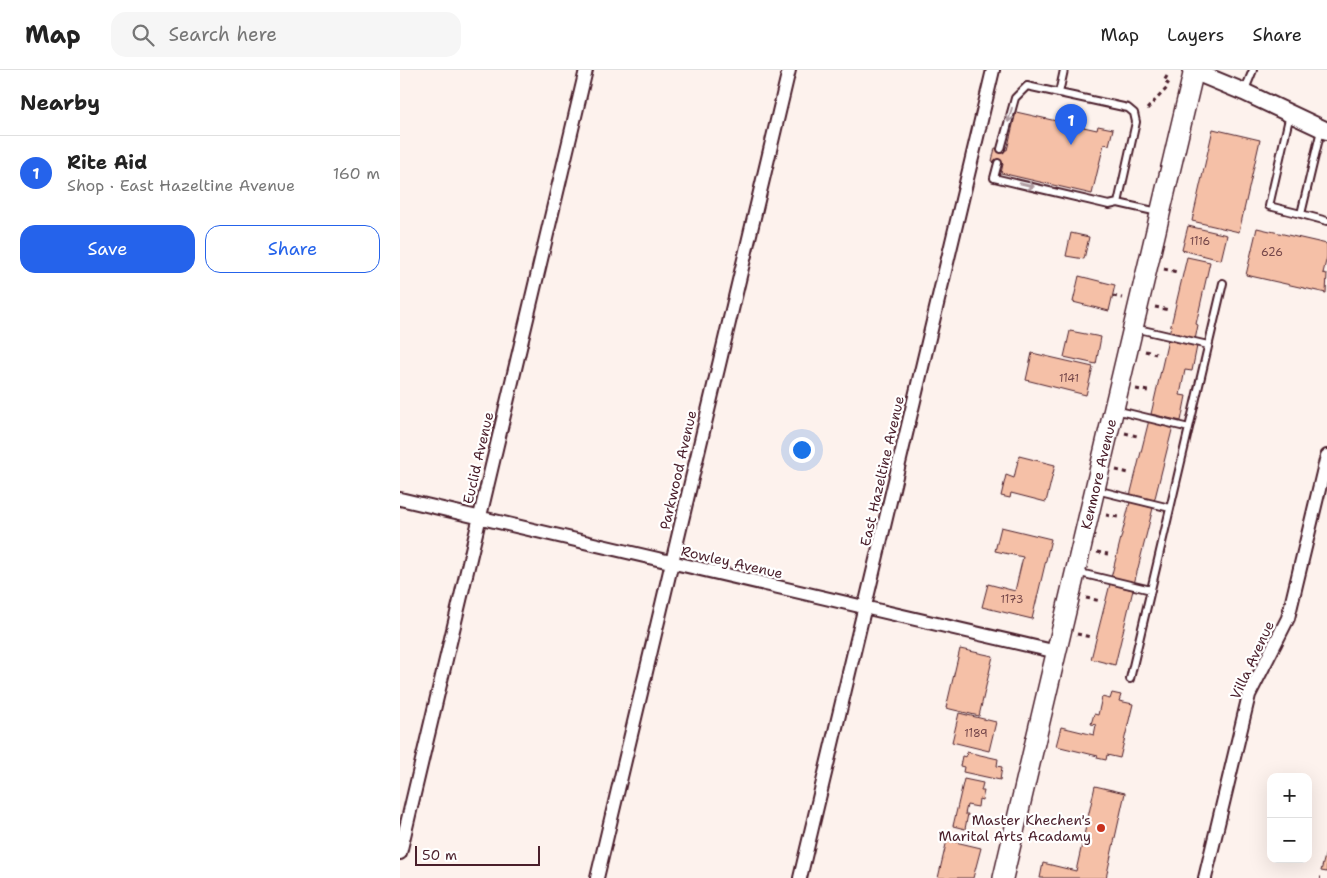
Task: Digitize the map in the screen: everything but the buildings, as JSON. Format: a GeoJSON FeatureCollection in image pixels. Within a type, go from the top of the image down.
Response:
{"type":"FeatureCollection","features":[{"type":"Feature","properties":{"kind":"main road","name":"Kenmore Avenue"},"geometry":{"type":"LineString","coordinates":[[1003,878],[1134,328],[1193,70]]}},
{"type":"Feature","properties":{"kind":"street","name":"Euclid Avenue"},"geometry":{"type":"LineString","coordinates":[[400,853],[586,70]]}},
{"type":"Feature","properties":{"kind":"street","name":"Parkwood Avenue"},"geometry":{"type":"LineString","coordinates":[[597,878],[789,70]]}},
{"type":"Feature","properties":{"kind":"street","name":"East Hazeltine Avenue"},"geometry":{"type":"LineString","coordinates":[[800,878],[993,70]]}},
{"type":"Feature","properties":{"kind":"street"},"geometry":{"type":"LineString","coordinates":[[1193,70],[1324,130]]}},
{"type":"Feature","properties":{"kind":"street","name":"Villa Avenue"},"geometry":{"type":"LineString","coordinates":[[1205,878],[1249,695],[1288,618],[1327,456]]}},
{"type":"Feature","properties":{"kind":"street","name":"Rowley Avenue"},"geometry":{"type":"LineString","coordinates":[[400,499],[1057,652]]}},
{"type":"Feature","properties":{"kind":"lane"},"geometry":{"type":"LineString","coordinates":[[1059,93],[1064,70]]}},
{"type":"Feature","properties":{"kind":"lane"},"geometry":{"type":"LineString","coordinates":[[1244,92],[1253,70]]}},
{"type":"Feature","properties":{"kind":"lane"},"geometry":{"type":"LineString","coordinates":[[1001,149],[1015,98],[1027,86],[1128,108],[1134,113],[1136,122],[1118,203]]}},
{"type":"Feature","properties":{"kind":"lane"},"geometry":{"type":"LineString","coordinates":[[1290,114],[1269,206],[1327,221]]}},
{"type":"Feature","properties":{"kind":"lane"},"geometry":{"type":"LineString","coordinates":[[1301,214],[1324,130]]}},
{"type":"Feature","properties":{"kind":"lane"},"geometry":{"type":"LineString","coordinates":[[998,163],[994,178],[1109,205],[1118,203],[1161,213]]}},
{"type":"Feature","properties":{"kind":"lane"},"geometry":{"type":"LineString","coordinates":[[1130,679],[1223,283]]}},
{"type":"Feature","properties":{"kind":"lane"},"geometry":{"type":"LineString","coordinates":[[1134,328],[1208,345]]}},
{"type":"Feature","properties":{"kind":"lane"},"geometry":{"type":"LineString","coordinates":[[1114,410],[1189,428]]}},
{"type":"Feature","properties":{"kind":"lane"},"geometry":{"type":"LineString","coordinates":[[1095,490],[1170,508]]}},
{"type":"Feature","properties":{"kind":"lane"},"geometry":{"type":"LineString","coordinates":[[1076,572],[1151,590]]}},
{"type":"Feature","properties":{"kind":"path"},"geometry":{"type":"LineString","coordinates":[[1147,109],[1169,86],[1164,81],[1167,76]]}},
{"type":"Feature","properties":{"kind":"path"},"geometry":{"type":"LineString","coordinates":[[1162,268],[1177,272]]}},
{"type":"Feature","properties":{"kind":"path"},"geometry":{"type":"LineString","coordinates":[[1113,296],[1122,298]]}},
{"type":"Feature","properties":{"kind":"path"},"geometry":{"type":"LineString","coordinates":[[1153,306],[1169,310]]}},
{"type":"Feature","properties":{"kind":"path"},"geometry":{"type":"LineString","coordinates":[[1143,351],[1156,354]]}},
{"type":"Feature","properties":{"kind":"path"},"geometry":{"type":"LineString","coordinates":[[1134,388],[1148,391]]}},
{"type":"Feature","properties":{"kind":"path"},"geometry":{"type":"LineString","coordinates":[[1122,432],[1137,436]]}},
{"type":"Feature","properties":{"kind":"path"},"geometry":{"type":"LineString","coordinates":[[1114,470],[1129,473]]}},
{"type":"Feature","properties":{"kind":"path"},"geometry":{"type":"LineString","coordinates":[[1104,514],[1118,517]]}},
{"type":"Feature","properties":{"kind":"path"},"geometry":{"type":"LineString","coordinates":[[1095,552],[1108,554]]}},
{"type":"Feature","properties":{"kind":"path"},"geometry":{"type":"LineString","coordinates":[[1084,597],[1101,601]]}},
{"type":"Feature","properties":{"kind":"path"},"geometry":{"type":"LineString","coordinates":[[1075,633],[1091,637]]}},
{"type":"Feature","properties":{"kind":"place","name":"Rite Aid"},"geometry":{"type":"Point","coordinates":[1071,145]}},
{"type":"Feature","properties":{"kind":"place","name":"Master Khechen's Marital Arts Acadamy"},"geometry":{"type":"Point","coordinates":[1101,828]}}]}
